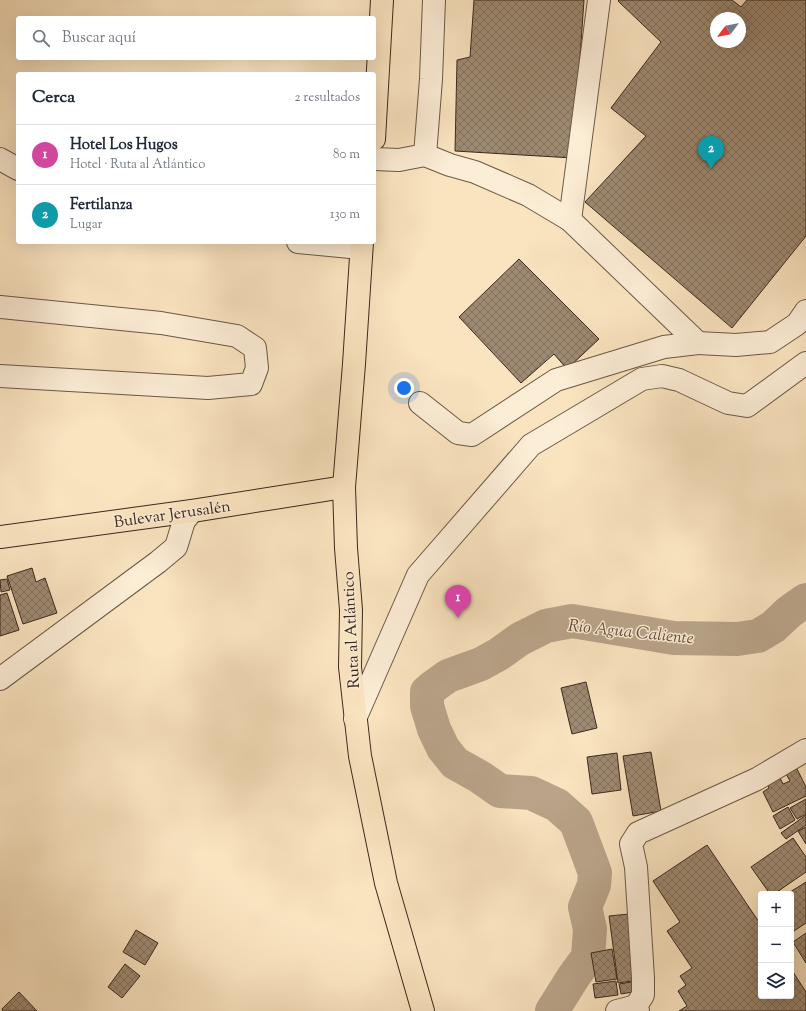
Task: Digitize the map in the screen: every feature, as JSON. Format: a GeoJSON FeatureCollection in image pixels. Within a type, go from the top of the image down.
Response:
{"type":"FeatureCollection","features":[{"type":"Feature","properties":{"kind":"main road"},"geometry":{"type":"LineString","coordinates":[[376,104],[382,0]]}},
{"type":"Feature","properties":{"kind":"main road","name":"Ruta al Atlántico"},"geometry":{"type":"LineString","coordinates":[[362,245],[344,487],[346,548],[351,610],[350,667],[360,756],[386,883],[423,1011]]}},
{"type":"Feature","properties":{"kind":"main road","name":"Bulevar Jerusalén"},"geometry":{"type":"LineString","coordinates":[[0,537],[192,511],[344,487]]}},
{"type":"Feature","properties":{"kind":"street"},"geometry":{"type":"LineString","coordinates":[[425,155],[431,79],[434,0]]}},
{"type":"Feature","properties":{"kind":"street"},"geometry":{"type":"LineString","coordinates":[[570,220],[599,0]]}},
{"type":"Feature","properties":{"kind":"street"},"geometry":{"type":"LineString","coordinates":[[376,159],[399,160],[425,155],[450,165],[475,172],[528,195],[570,220],[698,342]]}},
{"type":"Feature","properties":{"kind":"street"},"geometry":{"type":"LineString","coordinates":[[0,159],[16,168]]}},
{"type":"Feature","properties":{"kind":"street"},"geometry":{"type":"LineString","coordinates":[[341,244],[362,245]]}},
{"type":"Feature","properties":{"kind":"street"},"geometry":{"type":"LineString","coordinates":[[0,307],[161,323],[237,336],[255,348],[257,368],[251,384],[208,388],[0,376]]}},
{"type":"Feature","properties":{"kind":"street"},"geometry":{"type":"LineString","coordinates":[[420,403],[458,433],[472,435],[556,380],[664,347],[698,342],[736,345],[770,342],[797,324],[806,311]]}},
{"type":"Feature","properties":{"kind":"street"},"geometry":{"type":"LineString","coordinates":[[356,719],[418,575],[531,445],[642,379],[662,376],[679,380],[728,403],[747,406],[806,363]]}},
{"type":"Feature","properties":{"kind":"street"},"geometry":{"type":"LineString","coordinates":[[0,679],[158,562],[176,547],[184,521],[192,511]]}},
{"type":"Feature","properties":{"kind":"street"},"geometry":{"type":"LineString","coordinates":[[630,1009],[642,995],[643,978],[636,866],[631,844],[638,833],[756,778],[806,750]]}},
{"type":"Feature","properties":{"kind":"building"},"geometry":{"type":"Polygon","coordinates":[[[474,0],[584,0],[573,158],[455,151],[457,60],[470,57],[474,0]]]}},
{"type":"Feature","properties":{"kind":"building"},"geometry":{"type":"Polygon","coordinates":[[[732,0],[741,7],[747,0],[806,0],[806,236],[732,328],[585,202],[646,136],[611,108],[661,42],[618,1],[732,0]]]}},
{"type":"Feature","properties":{"kind":"building"},"geometry":{"type":"Polygon","coordinates":[[[519,259],[599,339],[567,369],[554,354],[521,383],[459,317],[519,259]]]}},
{"type":"Feature","properties":{"kind":"building"},"geometry":{"type":"Polygon","coordinates":[[[32,568],[36,582],[45,578],[57,613],[23,624],[7,576],[32,568]]]}},
{"type":"Feature","properties":{"kind":"building"},"geometry":{"type":"Polygon","coordinates":[[[7,579],[10,590],[1,592],[0,580],[7,579]]]}},
{"type":"Feature","properties":{"kind":"building"},"geometry":{"type":"Polygon","coordinates":[[[7,593],[19,630],[0,636],[0,595],[7,593]]]}},
{"type":"Feature","properties":{"kind":"building"},"geometry":{"type":"Polygon","coordinates":[[[586,682],[597,728],[572,734],[561,688],[586,682]]]}},
{"type":"Feature","properties":{"kind":"building"},"geometry":{"type":"Polygon","coordinates":[[[651,752],[661,811],[633,816],[623,756],[651,752]]]}},
{"type":"Feature","properties":{"kind":"building"},"geometry":{"type":"Polygon","coordinates":[[[617,753],[621,790],[592,794],[587,757],[617,753]]]}},
{"type":"Feature","properties":{"kind":"building"},"geometry":{"type":"Polygon","coordinates":[[[796,767],[806,787],[806,796],[773,812],[763,792],[769,788],[765,779],[778,774],[783,784],[790,781],[785,772],[796,767]]]}},
{"type":"Feature","properties":{"kind":"building"},"geometry":{"type":"Polygon","coordinates":[[[806,799],[806,814],[797,819],[790,808],[806,799]]]}},
{"type":"Feature","properties":{"kind":"building"},"geometry":{"type":"Polygon","coordinates":[[[788,807],[795,820],[780,829],[773,816],[788,807]]]}},
{"type":"Feature","properties":{"kind":"building"},"geometry":{"type":"Polygon","coordinates":[[[806,815],[806,825],[786,839],[781,833],[806,815]]]}},
{"type":"Feature","properties":{"kind":"building"},"geometry":{"type":"Polygon","coordinates":[[[806,827],[806,844],[798,831],[806,827]]]}},
{"type":"Feature","properties":{"kind":"building"},"geometry":{"type":"Polygon","coordinates":[[[793,838],[806,857],[806,872],[778,891],[768,891],[751,867],[793,838]]]}},
{"type":"Feature","properties":{"kind":"building"},"geometry":{"type":"Polygon","coordinates":[[[707,845],[758,921],[758,999],[794,999],[794,974],[806,992],[806,1011],[679,1011],[687,1006],[678,991],[686,985],[680,976],[692,968],[667,931],[680,922],[653,881],[707,845]]]}},
{"type":"Feature","properties":{"kind":"building"},"geometry":{"type":"Polygon","coordinates":[[[806,882],[806,923],[794,931],[794,891],[792,891],[806,882]]]}},
{"type":"Feature","properties":{"kind":"building"},"geometry":{"type":"Polygon","coordinates":[[[629,914],[639,980],[618,983],[609,916],[629,914]]]}},
{"type":"Feature","properties":{"kind":"building"},"geometry":{"type":"Polygon","coordinates":[[[136,930],[158,943],[145,965],[123,952],[136,930]]]}},
{"type":"Feature","properties":{"kind":"building"},"geometry":{"type":"Polygon","coordinates":[[[806,933],[806,963],[794,944],[794,941],[806,933]]]}},
{"type":"Feature","properties":{"kind":"building"},"geometry":{"type":"Polygon","coordinates":[[[612,949],[617,979],[596,982],[591,953],[612,949]]]}},
{"type":"Feature","properties":{"kind":"building"},"geometry":{"type":"Polygon","coordinates":[[[125,964],[140,976],[122,998],[108,987],[125,964]]]}},
{"type":"Feature","properties":{"kind":"building"},"geometry":{"type":"Polygon","coordinates":[[[616,981],[618,995],[595,998],[593,984],[616,981]]]}},
{"type":"Feature","properties":{"kind":"building"},"geometry":{"type":"Polygon","coordinates":[[[638,981],[639,991],[621,994],[619,984],[638,981]]]}},
{"type":"Feature","properties":{"kind":"building"},"geometry":{"type":"Polygon","coordinates":[[[19,992],[37,1011],[3,1011],[2,1009],[19,992]]]}},
{"type":"Feature","properties":{"kind":"waterway","name":"Río Agua Caliente"},"geometry":{"type":"LineString","coordinates":[[552,1011],[588,957],[590,929],[585,907],[594,885],[595,873],[576,822],[557,805],[531,793],[500,791],[480,777],[455,763],[443,748],[434,729],[427,706],[427,692],[448,676],[481,664],[499,654],[520,639],[546,626],[572,621],[674,638],[737,639],[758,636],[773,627],[789,612],[806,600]]}},
{"type":"Feature","properties":{"kind":"place","name":"Fertilanza"},"geometry":{"type":"Point","coordinates":[711,169]}},
{"type":"Feature","properties":{"kind":"place","name":"Hotel Los Hugos"},"geometry":{"type":"Point","coordinates":[458,618]}}]}
